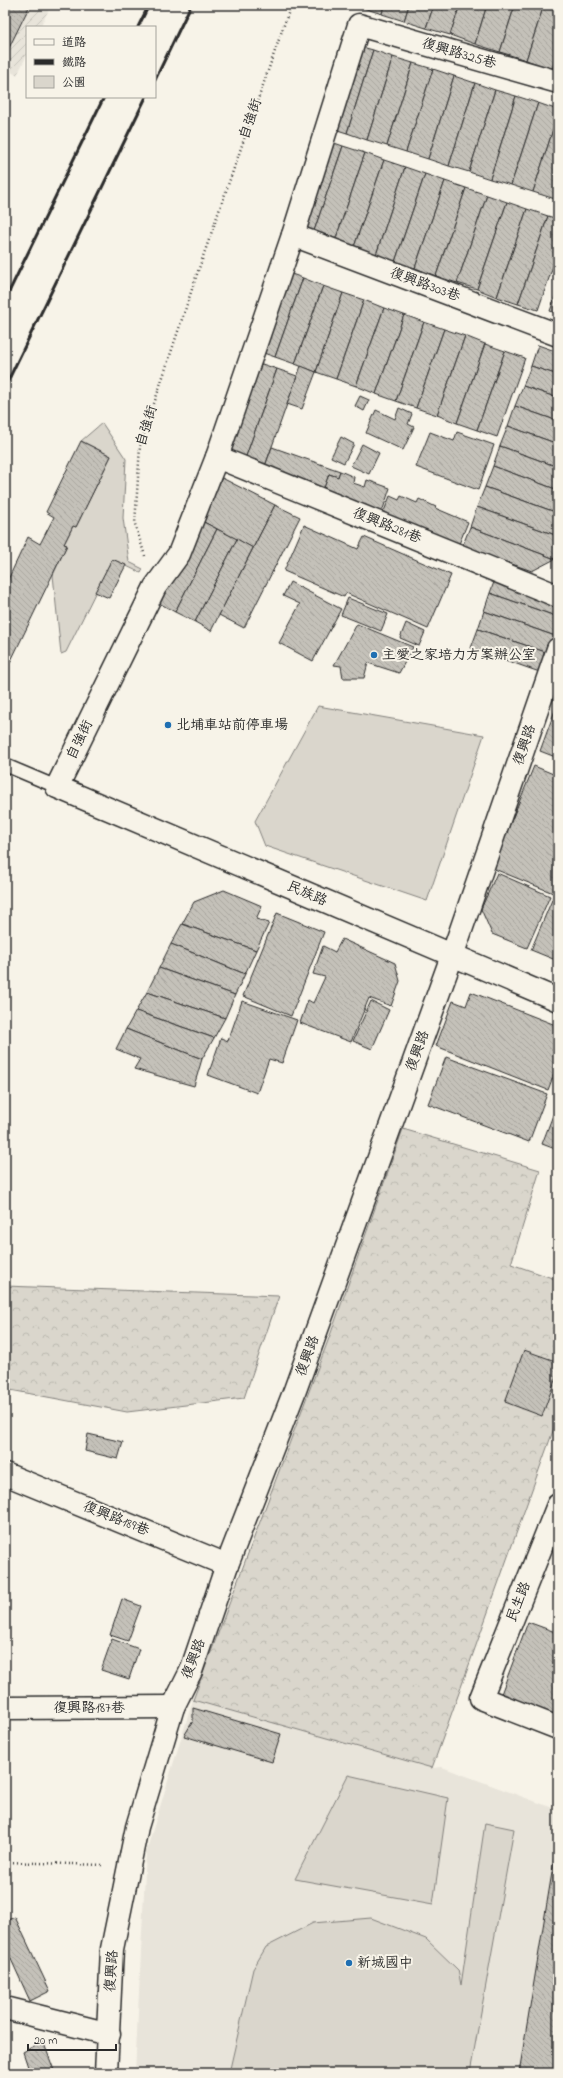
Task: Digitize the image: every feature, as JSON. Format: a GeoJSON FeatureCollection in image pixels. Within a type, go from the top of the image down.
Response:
{"type":"FeatureCollection","features":[{"type":"Feature","properties":{"kind":"street","name":"復興路325巷"},"geometry":{"type":"LineString","coordinates":[[292,235],[359,25],[558,82]]}},
{"type":"Feature","properties":{"kind":"street"},"geometry":{"type":"LineString","coordinates":[[155,587],[179,554],[217,457],[292,235]]}},
{"type":"Feature","properties":{"kind":"street","name":"復興路303巷"},"geometry":{"type":"LineString","coordinates":[[292,235],[558,335]]}},
{"type":"Feature","properties":{"kind":"street","name":"復興路281巷"},"geometry":{"type":"LineString","coordinates":[[217,457],[558,596]]}},
{"type":"Feature","properties":{"kind":"street","name":"自強街"},"geometry":{"type":"LineString","coordinates":[[57,787],[155,587]]}},
{"type":"Feature","properties":{"kind":"street","name":"復興路"},"geometry":{"type":"LineString","coordinates":[[106,2073],[112,1950],[137,1827],[173,1707],[192,1670],[227,1565],[295,1390],[452,956],[558,649]]}},
{"type":"Feature","properties":{"kind":"street","name":"民族路"},"geometry":{"type":"LineString","coordinates":[[57,787],[558,1000]]}},
{"type":"Feature","properties":{"kind":"street","name":"復興路189巷"},"geometry":{"type":"LineString","coordinates":[[5,1474],[227,1565]]}},
{"type":"Feature","properties":{"kind":"street","name":"民生路"},"geometry":{"type":"LineString","coordinates":[[558,1505],[481,1698],[558,1728]]}},
{"type":"Feature","properties":{"kind":"street","name":"復興路187巷"},"geometry":{"type":"LineString","coordinates":[[5,1708],[173,1707]]}},
{"type":"Feature","properties":{"kind":"street"},"geometry":{"type":"LineString","coordinates":[[5,2008],[109,2034]]}},
{"type":"Feature","properties":{"kind":"lane"},"geometry":{"type":"LineString","coordinates":[[5,765],[57,787]]}},
{"type":"Feature","properties":{"kind":"path","name":"自強街"},"geometry":{"type":"LineString","coordinates":[[155,587],[135,524],[140,446],[197,274],[291,5]]}},
{"type":"Feature","properties":{"kind":"path"},"geometry":{"type":"LineString","coordinates":[[5,1862],[129,1866]]}},
{"type":"Feature","properties":{"kind":"shaded area"},"geometry":{"type":"Polygon","coordinates":[[[5,5],[51,5],[40,26],[26,26],[26,57],[17,75],[5,69],[5,5]]]}},
{"type":"Feature","properties":{"kind":"shaded area","name":"新城國中"},"geometry":{"type":"Polygon","coordinates":[[[193,1700],[432,1768],[442,1767],[558,1810],[558,2073],[135,2073],[146,1852],[193,1700]]]}},
{"type":"Feature","properties":{"kind":"green space"},"geometry":{"type":"Polygon","coordinates":[[[102,423],[126,459],[123,518],[129,562],[143,569],[141,573],[112,559],[66,652],[61,654],[53,575],[67,545],[64,544],[73,526],[76,527],[111,456],[81,441],[102,423]]]}},
{"type":"Feature","properties":{"kind":"green space"},"geometry":{"type":"Polygon","coordinates":[[[318,706],[484,735],[427,901],[265,846],[255,821],[318,706]]]}},
{"type":"Feature","properties":{"kind":"green space"},"geometry":{"type":"Polygon","coordinates":[[[403,1129],[540,1170],[511,1264],[558,1280],[558,1417],[432,1768],[193,1700],[332,1330],[403,1129]]]}},
{"type":"Feature","properties":{"kind":"green space"},"geometry":{"type":"Polygon","coordinates":[[[5,1286],[279,1296],[244,1398],[127,1412],[5,1389],[5,1286]]]}},
{"type":"Feature","properties":{"kind":"green space"},"geometry":{"type":"Polygon","coordinates":[[[348,1775],[448,1798],[433,1904],[295,1879],[348,1775]]]}},
{"type":"Feature","properties":{"kind":"green space"},"geometry":{"type":"Polygon","coordinates":[[[485,1823],[514,1829],[470,2073],[229,2073],[253,1969],[266,1947],[313,1923],[371,1918],[426,1939],[458,1970],[461,1985],[485,1823]]]}},
{"type":"Feature","properties":{"kind":"building"},"geometry":{"type":"Polygon","coordinates":[[[5,5],[30,5],[5,56],[5,5]]]}},
{"type":"Feature","properties":{"kind":"building"},"geometry":{"type":"Polygon","coordinates":[[[361,5],[384,5],[382,14],[360,7],[361,5]]]}},
{"type":"Feature","properties":{"kind":"building"},"geometry":{"type":"Polygon","coordinates":[[[384,5],[409,5],[404,21],[382,14],[384,5]]]}},
{"type":"Feature","properties":{"kind":"building"},"geometry":{"type":"Polygon","coordinates":[[[409,5],[434,5],[426,28],[404,21],[409,5]]]}},
{"type":"Feature","properties":{"kind":"building"},"geometry":{"type":"Polygon","coordinates":[[[434,5],[460,5],[450,35],[426,28],[434,5]]]}},
{"type":"Feature","properties":{"kind":"building"},"geometry":{"type":"Polygon","coordinates":[[[460,5],[487,5],[475,44],[450,35],[460,5]]]}},
{"type":"Feature","properties":{"kind":"building"},"geometry":{"type":"Polygon","coordinates":[[[487,5],[515,5],[500,52],[475,44],[487,5]]]}},
{"type":"Feature","properties":{"kind":"building"},"geometry":{"type":"Polygon","coordinates":[[[515,5],[544,5],[526,60],[500,52],[515,5]]]}},
{"type":"Feature","properties":{"kind":"building"},"geometry":{"type":"Polygon","coordinates":[[[544,5],[558,5],[558,50],[552,69],[526,60],[544,5]]]}},
{"type":"Feature","properties":{"kind":"building"},"geometry":{"type":"Polygon","coordinates":[[[355,45],[373,50],[347,133],[328,127],[355,45]]]}},
{"type":"Feature","properties":{"kind":"building"},"geometry":{"type":"Polygon","coordinates":[[[373,50],[393,57],[367,140],[347,133],[373,50]]]}},
{"type":"Feature","properties":{"kind":"building"},"geometry":{"type":"Polygon","coordinates":[[[393,57],[413,63],[387,146],[367,140],[393,57]]]}},
{"type":"Feature","properties":{"kind":"building"},"geometry":{"type":"Polygon","coordinates":[[[413,63],[433,69],[406,152],[387,146],[413,63]]]}},
{"type":"Feature","properties":{"kind":"building"},"geometry":{"type":"Polygon","coordinates":[[[433,69],[454,76],[428,159],[406,152],[433,69]]]}},
{"type":"Feature","properties":{"kind":"building"},"geometry":{"type":"Polygon","coordinates":[[[454,76],[475,83],[449,166],[428,159],[454,76]]]}},
{"type":"Feature","properties":{"kind":"building"},"geometry":{"type":"Polygon","coordinates":[[[475,83],[495,90],[469,172],[449,166],[475,83]]]}},
{"type":"Feature","properties":{"kind":"building"},"geometry":{"type":"Polygon","coordinates":[[[495,90],[516,96],[490,179],[469,172],[495,90]]]}},
{"type":"Feature","properties":{"kind":"building"},"geometry":{"type":"Polygon","coordinates":[[[516,96],[538,103],[511,185],[490,179],[516,96]]]}},
{"type":"Feature","properties":{"kind":"building"},"geometry":{"type":"Polygon","coordinates":[[[538,103],[558,110],[558,114],[533,192],[511,185],[538,103]]]}},
{"type":"Feature","properties":{"kind":"building"},"geometry":{"type":"Polygon","coordinates":[[[558,114],[558,189],[555,199],[533,192],[558,114]]]}},
{"type":"Feature","properties":{"kind":"building"},"geometry":{"type":"Polygon","coordinates":[[[323,139],[343,146],[313,234],[294,227],[323,139]]]}},
{"type":"Feature","properties":{"kind":"building"},"geometry":{"type":"Polygon","coordinates":[[[343,146],[365,153],[335,241],[313,234],[343,146]]]}},
{"type":"Feature","properties":{"kind":"building"},"geometry":{"type":"Polygon","coordinates":[[[365,153],[384,160],[354,247],[335,241],[365,153]]]}},
{"type":"Feature","properties":{"kind":"building"},"geometry":{"type":"Polygon","coordinates":[[[384,160],[405,167],[376,255],[354,247],[384,160]]]}},
{"type":"Feature","properties":{"kind":"building"},"geometry":{"type":"Polygon","coordinates":[[[405,167],[425,174],[395,262],[376,255],[405,167]]]}},
{"type":"Feature","properties":{"kind":"building"},"geometry":{"type":"Polygon","coordinates":[[[425,174],[445,181],[415,268],[395,262],[425,174]]]}},
{"type":"Feature","properties":{"kind":"building"},"geometry":{"type":"Polygon","coordinates":[[[445,181],[466,188],[436,276],[415,268],[445,181]]]}},
{"type":"Feature","properties":{"kind":"building"},"geometry":{"type":"Polygon","coordinates":[[[466,188],[487,195],[457,283],[436,276],[466,188]]]}},
{"type":"Feature","properties":{"kind":"building"},"geometry":{"type":"Polygon","coordinates":[[[487,195],[507,202],[477,289],[457,283],[487,195]]]}},
{"type":"Feature","properties":{"kind":"building"},"geometry":{"type":"Polygon","coordinates":[[[507,202],[527,209],[497,297],[477,289],[507,202]]]}},
{"type":"Feature","properties":{"kind":"building"},"geometry":{"type":"Polygon","coordinates":[[[527,209],[548,216],[518,304],[497,297],[527,209]]]}},
{"type":"Feature","properties":{"kind":"building"},"geometry":{"type":"Polygon","coordinates":[[[548,216],[558,219],[558,252],[538,310],[518,304],[548,216]]]}},
{"type":"Feature","properties":{"kind":"building"},"geometry":{"type":"Polygon","coordinates":[[[283,271],[303,278],[275,357],[255,350],[283,271]]]}},
{"type":"Feature","properties":{"kind":"building"},"geometry":{"type":"Polygon","coordinates":[[[303,278],[323,286],[295,364],[275,357],[303,278]]]}},
{"type":"Feature","properties":{"kind":"building"},"geometry":{"type":"Polygon","coordinates":[[[323,286],[343,293],[316,372],[295,364],[323,286]]]}},
{"type":"Feature","properties":{"kind":"building"},"geometry":{"type":"Polygon","coordinates":[[[558,292],[558,314],[550,311],[558,292]]]}},
{"type":"Feature","properties":{"kind":"building"},"geometry":{"type":"Polygon","coordinates":[[[343,293],[364,300],[336,379],[316,372],[343,293]]]}},
{"type":"Feature","properties":{"kind":"building"},"geometry":{"type":"Polygon","coordinates":[[[364,300],[384,308],[356,386],[336,379],[364,300]]]}},
{"type":"Feature","properties":{"kind":"building"},"geometry":{"type":"Polygon","coordinates":[[[384,308],[404,315],[376,394],[356,386],[384,308]]]}},
{"type":"Feature","properties":{"kind":"building"},"geometry":{"type":"Polygon","coordinates":[[[404,315],[424,322],[396,401],[376,394],[404,315]]]}},
{"type":"Feature","properties":{"kind":"building"},"geometry":{"type":"Polygon","coordinates":[[[424,322],[444,329],[416,408],[396,401],[424,322]]]}},
{"type":"Feature","properties":{"kind":"building"},"geometry":{"type":"Polygon","coordinates":[[[444,329],[465,336],[437,415],[416,408],[444,329]]]}},
{"type":"Feature","properties":{"kind":"building"},"geometry":{"type":"Polygon","coordinates":[[[465,336],[485,344],[457,423],[437,415],[465,336]]]}},
{"type":"Feature","properties":{"kind":"building"},"geometry":{"type":"Polygon","coordinates":[[[485,344],[505,351],[477,430],[457,423],[485,344]]]}},
{"type":"Feature","properties":{"kind":"building"},"geometry":{"type":"Polygon","coordinates":[[[538,345],[558,352],[558,375],[531,366],[538,345]]]}},
{"type":"Feature","properties":{"kind":"building"},"geometry":{"type":"Polygon","coordinates":[[[505,351],[525,358],[497,437],[477,430],[505,351]]]}},
{"type":"Feature","properties":{"kind":"building"},"geometry":{"type":"Polygon","coordinates":[[[256,362],[277,369],[244,462],[223,455],[256,362]]]}},
{"type":"Feature","properties":{"kind":"building"},"geometry":{"type":"Polygon","coordinates":[[[301,366],[316,372],[302,409],[287,404],[301,366]]]}},
{"type":"Feature","properties":{"kind":"building"},"geometry":{"type":"Polygon","coordinates":[[[531,366],[558,375],[558,398],[523,386],[531,366]]]}},
{"type":"Feature","properties":{"kind":"building"},"geometry":{"type":"Polygon","coordinates":[[[277,369],[297,376],[264,469],[244,462],[277,369]]]}},
{"type":"Feature","properties":{"kind":"building"},"geometry":{"type":"Polygon","coordinates":[[[523,386],[558,398],[558,421],[515,406],[523,386]]]}},
{"type":"Feature","properties":{"kind":"building"},"geometry":{"type":"Polygon","coordinates":[[[360,396],[369,400],[364,411],[355,406],[360,396]]]}},
{"type":"Feature","properties":{"kind":"building"},"geometry":{"type":"Polygon","coordinates":[[[515,406],[558,421],[558,444],[508,426],[515,406]]]}},
{"type":"Feature","properties":{"kind":"building"},"geometry":{"type":"Polygon","coordinates":[[[399,408],[412,414],[408,424],[414,427],[403,450],[366,433],[376,410],[395,419],[399,408]]]}},
{"type":"Feature","properties":{"kind":"building"},"geometry":{"type":"Polygon","coordinates":[[[508,426],[558,444],[558,467],[500,446],[508,426]]]}},
{"type":"Feature","properties":{"kind":"building"},"geometry":{"type":"Polygon","coordinates":[[[430,432],[454,441],[457,432],[494,445],[478,490],[416,467],[430,432]]]}},
{"type":"Feature","properties":{"kind":"building"},"geometry":{"type":"Polygon","coordinates":[[[341,437],[354,444],[344,463],[331,457],[341,437]]]}},
{"type":"Feature","properties":{"kind":"building"},"geometry":{"type":"Polygon","coordinates":[[[81,441],[111,456],[76,527],[73,526],[64,544],[67,545],[5,673],[5,586],[28,537],[40,544],[54,517],[46,512],[81,441]]]}},
{"type":"Feature","properties":{"kind":"building"},"geometry":{"type":"Polygon","coordinates":[[[362,444],[379,453],[369,474],[351,466],[362,444]]]}},
{"type":"Feature","properties":{"kind":"building"},"geometry":{"type":"Polygon","coordinates":[[[500,446],[558,467],[558,490],[493,466],[500,446]]]}},
{"type":"Feature","properties":{"kind":"building"},"geometry":{"type":"Polygon","coordinates":[[[272,447],[340,471],[338,477],[329,474],[323,491],[264,469],[272,447]]]}},
{"type":"Feature","properties":{"kind":"building"},"geometry":{"type":"Polygon","coordinates":[[[493,466],[558,490],[558,513],[485,487],[493,466]]]}},
{"type":"Feature","properties":{"kind":"building"},"geometry":{"type":"Polygon","coordinates":[[[340,471],[354,477],[353,483],[365,487],[367,480],[390,488],[382,512],[323,491],[329,474],[338,477],[340,471]]]}},
{"type":"Feature","properties":{"kind":"building"},"geometry":{"type":"Polygon","coordinates":[[[222,478],[275,505],[253,548],[200,520],[222,478]]]}},
{"type":"Feature","properties":{"kind":"building"},"geometry":{"type":"Polygon","coordinates":[[[485,487],[558,513],[558,536],[477,507],[485,487]]]}},
{"type":"Feature","properties":{"kind":"building"},"geometry":{"type":"Polygon","coordinates":[[[390,496],[399,500],[401,496],[417,503],[419,499],[436,507],[435,508],[468,522],[459,544],[417,526],[414,533],[381,519],[390,496]]]}},
{"type":"Feature","properties":{"kind":"building"},"geometry":{"type":"Polygon","coordinates":[[[275,505],[300,517],[244,628],[219,615],[275,505]]]}},
{"type":"Feature","properties":{"kind":"building"},"geometry":{"type":"Polygon","coordinates":[[[477,507],[558,536],[558,550],[555,559],[470,527],[477,507]]]}},
{"type":"Feature","properties":{"kind":"building"},"geometry":{"type":"Polygon","coordinates":[[[200,520],[217,529],[175,612],[159,603],[200,520]]]}},
{"type":"Feature","properties":{"kind":"building"},"geometry":{"type":"Polygon","coordinates":[[[304,525],[358,549],[364,537],[451,575],[428,629],[346,593],[344,597],[284,571],[304,525]]]}},
{"type":"Feature","properties":{"kind":"building"},"geometry":{"type":"Polygon","coordinates":[[[470,527],[555,559],[532,571],[462,547],[470,527]]]}},
{"type":"Feature","properties":{"kind":"building"},"geometry":{"type":"Polygon","coordinates":[[[217,529],[237,539],[195,622],[175,612],[217,529]]]}},
{"type":"Feature","properties":{"kind":"building"},"geometry":{"type":"Polygon","coordinates":[[[237,539],[253,548],[211,631],[195,622],[237,539]]]}},
{"type":"Feature","properties":{"kind":"building"},"geometry":{"type":"Polygon","coordinates":[[[112,559],[126,565],[109,598],[95,592],[112,559]]]}},
{"type":"Feature","properties":{"kind":"building"},"geometry":{"type":"Polygon","coordinates":[[[498,571],[558,592],[558,617],[490,593],[498,571]]]}},
{"type":"Feature","properties":{"kind":"building"},"geometry":{"type":"Polygon","coordinates":[[[290,582],[341,609],[313,661],[279,643],[300,604],[283,596],[290,582]]]}},
{"type":"Feature","properties":{"kind":"building"},"geometry":{"type":"Polygon","coordinates":[[[490,593],[558,617],[558,637],[484,611],[490,593]]]}},
{"type":"Feature","properties":{"kind":"building"},"geometry":{"type":"Polygon","coordinates":[[[348,598],[388,614],[381,631],[341,615],[348,598]]]}},
{"type":"Feature","properties":{"kind":"building"},"geometry":{"type":"Polygon","coordinates":[[[484,611],[558,637],[557,656],[478,629],[484,611]]]}},
{"type":"Feature","properties":{"kind":"building"},"geometry":{"type":"Polygon","coordinates":[[[406,623],[425,632],[419,646],[400,638],[406,623]]]}},
{"type":"Feature","properties":{"kind":"building","name":"主愛之家培力方案辦公室"},"geometry":{"type":"Polygon","coordinates":[[[357,624],[413,647],[399,673],[368,663],[364,678],[343,678],[341,666],[334,665],[357,624]]]}},
{"type":"Feature","properties":{"kind":"building"},"geometry":{"type":"Polygon","coordinates":[[[478,629],[557,656],[551,676],[471,648],[478,629]]]}},
{"type":"Feature","properties":{"kind":"building"},"geometry":{"type":"Polygon","coordinates":[[[558,702],[558,758],[540,751],[558,702]]]}},
{"type":"Feature","properties":{"kind":"building"},"geometry":{"type":"Polygon","coordinates":[[[534,766],[558,776],[558,895],[492,868],[534,766]]]}},
{"type":"Feature","properties":{"kind":"building"},"geometry":{"type":"Polygon","coordinates":[[[497,873],[550,896],[527,948],[492,934],[481,909],[497,873]]]}},
{"type":"Feature","properties":{"kind":"building"},"geometry":{"type":"Polygon","coordinates":[[[224,890],[262,906],[256,919],[269,923],[256,950],[182,924],[194,902],[224,890]]]}},
{"type":"Feature","properties":{"kind":"building"},"geometry":{"type":"Polygon","coordinates":[[[554,895],[558,897],[558,961],[531,950],[554,895]]]}},
{"type":"Feature","properties":{"kind":"building"},"geometry":{"type":"Polygon","coordinates":[[[277,913],[324,932],[291,1016],[243,996],[277,913]]]}},
{"type":"Feature","properties":{"kind":"building"},"geometry":{"type":"Polygon","coordinates":[[[182,924],[256,950],[245,974],[171,944],[182,924]]]}},
{"type":"Feature","properties":{"kind":"building"},"geometry":{"type":"Polygon","coordinates":[[[342,939],[395,963],[400,981],[391,1006],[369,998],[351,1042],[300,1023],[308,1000],[313,1003],[325,977],[313,974],[323,946],[335,952],[342,939]]]}},
{"type":"Feature","properties":{"kind":"building"},"geometry":{"type":"Polygon","coordinates":[[[171,944],[245,974],[235,995],[159,968],[171,944]]]}},
{"type":"Feature","properties":{"kind":"building"},"geometry":{"type":"Polygon","coordinates":[[[159,968],[235,995],[225,1018],[147,992],[159,968]]]}},
{"type":"Feature","properties":{"kind":"building"},"geometry":{"type":"Polygon","coordinates":[[[147,992],[225,1018],[214,1038],[136,1011],[147,992]]]}},
{"type":"Feature","properties":{"kind":"building"},"geometry":{"type":"Polygon","coordinates":[[[471,992],[558,1026],[558,1064],[548,1090],[436,1046],[453,1001],[466,1006],[471,992]]]}},
{"type":"Feature","properties":{"kind":"building"},"geometry":{"type":"Polygon","coordinates":[[[242,1001],[297,1020],[282,1063],[269,1059],[257,1093],[208,1075],[221,1038],[228,1041],[242,1001]]]}},
{"type":"Feature","properties":{"kind":"building"},"geometry":{"type":"Polygon","coordinates":[[[371,1001],[389,1010],[372,1049],[353,1041],[371,1001]]]}},
{"type":"Feature","properties":{"kind":"building"},"geometry":{"type":"Polygon","coordinates":[[[136,1011],[214,1038],[202,1059],[126,1029],[136,1011]]]}},
{"type":"Feature","properties":{"kind":"building"},"geometry":{"type":"Polygon","coordinates":[[[126,1029],[202,1059],[194,1086],[134,1069],[140,1059],[116,1049],[126,1029]]]}},
{"type":"Feature","properties":{"kind":"building"},"geometry":{"type":"Polygon","coordinates":[[[446,1057],[547,1094],[529,1142],[428,1104],[446,1057]]]}},
{"type":"Feature","properties":{"kind":"building"},"geometry":{"type":"Polygon","coordinates":[[[558,1102],[558,1150],[542,1144],[558,1102]]]}},
{"type":"Feature","properties":{"kind":"building"},"geometry":{"type":"Polygon","coordinates":[[[524,1350],[558,1362],[558,1372],[542,1416],[505,1402],[524,1350]]]}},
{"type":"Feature","properties":{"kind":"building"},"geometry":{"type":"Polygon","coordinates":[[[88,1434],[123,1442],[118,1459],[85,1451],[88,1434]]]}},
{"type":"Feature","properties":{"kind":"building"},"geometry":{"type":"Polygon","coordinates":[[[122,1599],[141,1606],[128,1641],[110,1635],[122,1599]]]}},
{"type":"Feature","properties":{"kind":"building"},"geometry":{"type":"Polygon","coordinates":[[[528,1622],[558,1633],[558,1716],[501,1694],[528,1622]]]}},
{"type":"Feature","properties":{"kind":"building"},"geometry":{"type":"Polygon","coordinates":[[[112,1639],[139,1649],[129,1679],[101,1670],[112,1639]]]}},
{"type":"Feature","properties":{"kind":"building"},"geometry":{"type":"Polygon","coordinates":[[[193,1708],[281,1734],[272,1762],[184,1736],[193,1721],[193,1708]]]}},
{"type":"Feature","properties":{"kind":"building"},"geometry":{"type":"Polygon","coordinates":[[[558,1836],[558,2073],[519,2073],[558,1836]]]}},
{"type":"Feature","properties":{"kind":"building"},"geometry":{"type":"Polygon","coordinates":[[[15,1917],[50,1991],[30,2001],[5,1946],[5,1921],[15,1917]]]}},
{"type":"Feature","properties":{"kind":"building"},"geometry":{"type":"Polygon","coordinates":[[[43,2041],[55,2073],[21,2073],[29,2070],[23,2052],[43,2041]]]}},
{"type":"Feature","properties":{"kind":"railway"},"geometry":{"type":"LineString","coordinates":[[138,26],[149,5]]}},
{"type":"Feature","properties":{"kind":"railway"},"geometry":{"type":"LineString","coordinates":[[156,78],[191,5]]}},
{"type":"Feature","properties":{"kind":"railway"},"geometry":{"type":"LineString","coordinates":[[5,300],[104,98]]}},
{"type":"Feature","properties":{"kind":"railway"},"geometry":{"type":"LineString","coordinates":[[5,387],[146,98]]}},
{"type":"Feature","properties":{"kind":"place","name":"主愛之家培力方案辦公室"},"geometry":{"type":"Point","coordinates":[374,655]}},
{"type":"Feature","properties":{"kind":"place","name":"北埔車站前停車場"},"geometry":{"type":"Point","coordinates":[168,725]}},
{"type":"Feature","properties":{"kind":"place","name":"新城國中"},"geometry":{"type":"Point","coordinates":[349,1963]}}]}
